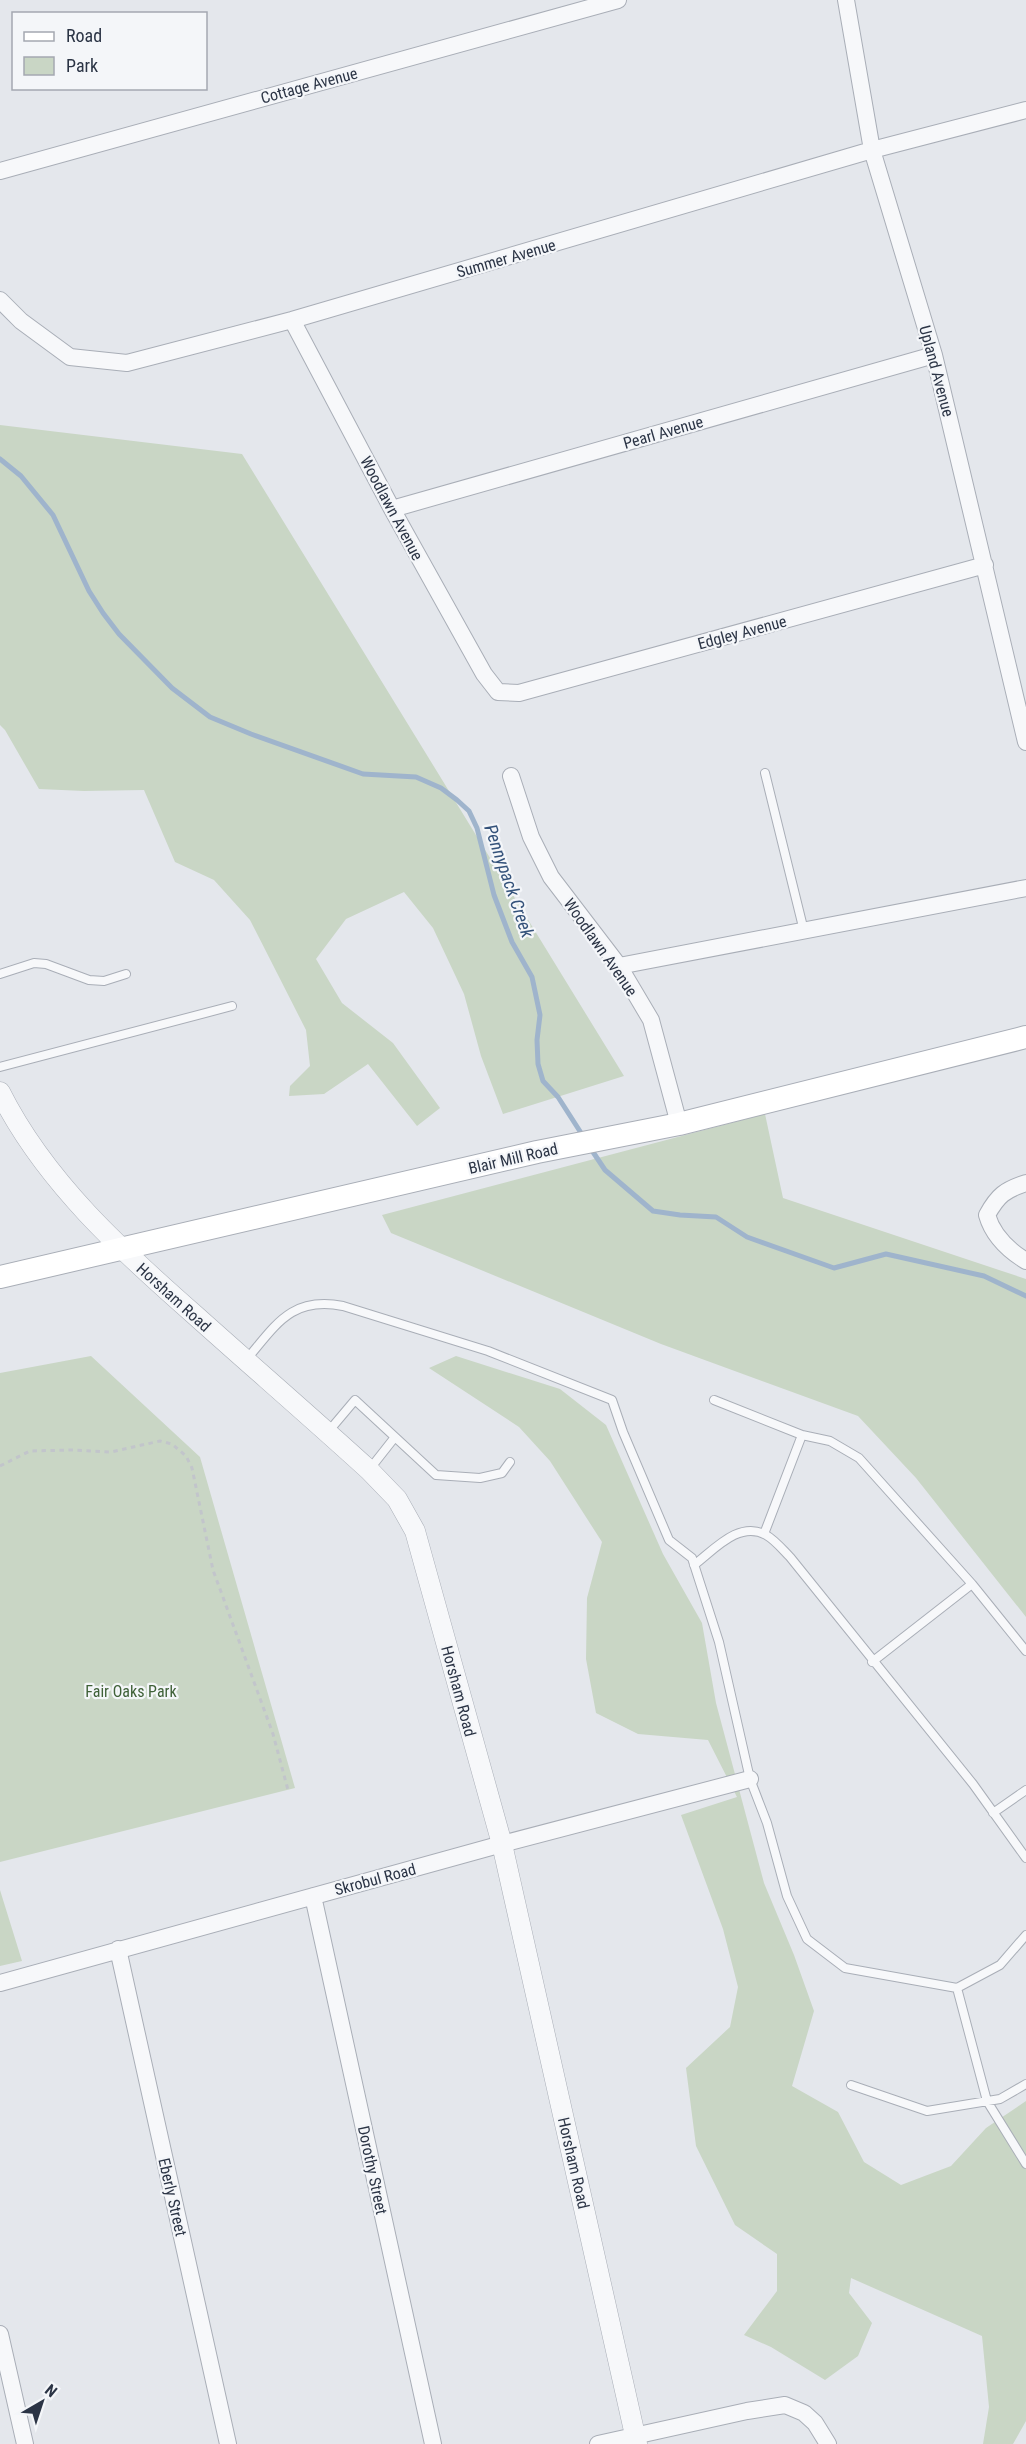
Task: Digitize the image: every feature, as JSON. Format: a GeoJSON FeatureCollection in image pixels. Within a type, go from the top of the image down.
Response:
{"type":"FeatureCollection","features":[{"type":"Feature","properties":{"kind":"main road","name":"Blair Mill Road"},"geometry":{"type":"LineString","coordinates":[[0,1277],[537,1152],[679,1124],[1026,1037]]}},
{"type":"Feature","properties":{"kind":"street","name":"Cottage Avenue"},"geometry":{"type":"LineString","coordinates":[[0,171],[618,0]]}},
{"type":"Feature","properties":{"kind":"street","name":"Upland Avenue"},"geometry":{"type":"LineString","coordinates":[[846,0],[872,150],[934,355],[1026,742]]}},
{"type":"Feature","properties":{"kind":"street","name":"Summer Avenue"},"geometry":{"type":"LineString","coordinates":[[0,300],[21,321],[70,357],[127,363],[292,321],[872,150],[1026,110]]}},
{"type":"Feature","properties":{"kind":"street","name":"Woodlawn Avenue"},"geometry":{"type":"LineString","coordinates":[[292,321],[392,509],[484,674],[498,692]]}},
{"type":"Feature","properties":{"kind":"street","name":"Pearl Avenue"},"geometry":{"type":"LineString","coordinates":[[392,509],[934,355]]}},
{"type":"Feature","properties":{"kind":"street","name":"Edgley Avenue"},"geometry":{"type":"LineString","coordinates":[[498,692],[519,693],[985,565]]}},
{"type":"Feature","properties":{"kind":"street","name":"Woodlawn Avenue"},"geometry":{"type":"LineString","coordinates":[[511,776],[531,837],[551,877],[619,966],[651,1020],[679,1124]]}},
{"type":"Feature","properties":{"kind":"street"},"geometry":{"type":"LineString","coordinates":[[619,966],[1026,888]]}},
{"type":"Feature","properties":{"kind":"street","name":"Horsham Road"},"geometry":{"type":"LineString","coordinates":[[0,1092],[12,1117],[46,1166],[122,1250],[369,1470],[397,1499],[415,1531],[502,1844],[636,2440]]}},
{"type":"Feature","properties":{"kind":"street"},"geometry":{"type":"LineString","coordinates":[[1026,1183],[1007,1189],[987,1215],[991,1230],[1013,1253],[1026,1262]]}},
{"type":"Feature","properties":{"kind":"street","name":"Skrobul Road"},"geometry":{"type":"LineString","coordinates":[[0,1983],[502,1844],[750,1779]]}},
{"type":"Feature","properties":{"kind":"street","name":"Dorothy Street"},"geometry":{"type":"LineString","coordinates":[[313,1896],[433,2444]]}},
{"type":"Feature","properties":{"kind":"street","name":"Eberly Street"},"geometry":{"type":"LineString","coordinates":[[118,1949],[228,2444]]}},
{"type":"Feature","properties":{"kind":"street"},"geometry":{"type":"LineString","coordinates":[[0,2334],[25,2444]]}},
{"type":"Feature","properties":{"kind":"street"},"geometry":{"type":"LineString","coordinates":[[598,2444],[636,2440],[756,2409],[785,2406],[804,2413],[810,2418],[828,2444]]}},
{"type":"Feature","properties":{"kind":"lane"},"geometry":{"type":"LineString","coordinates":[[765,773],[804,931]]}},
{"type":"Feature","properties":{"kind":"lane"},"geometry":{"type":"LineString","coordinates":[[0,974],[34,963],[54,966],[89,980],[104,981],[126,974]]}},
{"type":"Feature","properties":{"kind":"lane"},"geometry":{"type":"LineString","coordinates":[[0,1067],[232,1006]]}},
{"type":"Feature","properties":{"kind":"lane"},"geometry":{"type":"LineString","coordinates":[[246,1360],[288,1315],[306,1306],[323,1302],[343,1306],[488,1352],[612,1400],[669,1540],[692,1558],[719,1642],[750,1779],[767,1823],[787,1896],[807,1939],[845,1968],[957,1988],[1000,1965],[1026,1935]]}},
{"type":"Feature","properties":{"kind":"lane"},"geometry":{"type":"LineString","coordinates":[[328,1432],[354,1400],[436,1475],[480,1478],[502,1473],[510,1462]]}},
{"type":"Feature","properties":{"kind":"lane"},"geometry":{"type":"LineString","coordinates":[[714,1400],[802,1435],[830,1442],[860,1458],[972,1584],[1026,1651]]}},
{"type":"Feature","properties":{"kind":"lane"},"geometry":{"type":"LineString","coordinates":[[764,1534],[802,1435]]}},
{"type":"Feature","properties":{"kind":"lane"},"geometry":{"type":"LineString","coordinates":[[369,1470],[395,1437]]}},
{"type":"Feature","properties":{"kind":"lane"},"geometry":{"type":"LineString","coordinates":[[694,1565],[736,1532],[753,1531],[764,1534],[790,1557],[872,1662],[973,1784],[1026,1858]]}},
{"type":"Feature","properties":{"kind":"lane"},"geometry":{"type":"LineString","coordinates":[[872,1662],[972,1584]]}},
{"type":"Feature","properties":{"kind":"lane"},"geometry":{"type":"LineString","coordinates":[[993,1813],[1026,1790]]}},
{"type":"Feature","properties":{"kind":"lane"},"geometry":{"type":"LineString","coordinates":[[957,1988],[987,2101],[1026,2164]]}},
{"type":"Feature","properties":{"kind":"lane"},"geometry":{"type":"LineString","coordinates":[[851,2085],[927,2111],[1000,2099],[1026,2084]]}},
{"type":"Feature","properties":{"kind":"path"},"geometry":{"type":"LineString","coordinates":[[0,1466],[30,1451],[111,1452],[160,1441],[172,1444],[186,1456],[192,1468],[213,1570],[273,1734],[288,1790]]}},
{"type":"Feature","properties":{"kind":"green space"},"geometry":{"type":"Polygon","coordinates":[[[0,425],[242,454],[624,1076],[503,1114],[481,1056],[464,994],[433,928],[404,892],[346,919],[316,959],[342,1003],[393,1043],[440,1108],[417,1126],[368,1064],[324,1094],[289,1096],[290,1086],[310,1066],[306,1030],[250,920],[214,880],[175,862],[144,790],[39,789],[0,725],[0,425]]]}},
{"type":"Feature","properties":{"kind":"green space"},"geometry":{"type":"Polygon","coordinates":[[[765,1114],[783,1198],[1026,1279],[1026,1617],[916,1478],[858,1416],[661,1344],[391,1233],[382,1215],[765,1114]]]}},
{"type":"Feature","properties":{"kind":"green space","name":"Fair Oaks Park"},"geometry":{"type":"Polygon","coordinates":[[[91,1356],[200,1457],[295,1788],[0,1862],[0,1373],[91,1356]]]}},
{"type":"Feature","properties":{"kind":"green space"},"geometry":{"type":"Polygon","coordinates":[[[456,1356],[560,1389],[606,1425],[663,1554],[702,1623],[716,1703],[764,1883],[814,2011],[792,2086],[838,2112],[864,2162],[901,2185],[951,2166],[986,2128],[1026,2101],[1026,2421],[1013,2444],[983,2444],[989,2407],[982,2336],[851,2278],[849,2293],[872,2323],[858,2356],[825,2380],[771,2347],[744,2335],[777,2291],[777,2254],[735,2225],[696,2146],[686,2068],[730,2027],[738,1987],[723,1929],[681,1815],[737,1797],[708,1740],[638,1734],[596,1713],[586,1659],[587,1598],[602,1542],[550,1461],[519,1427],[429,1368],[456,1356]]]}},
{"type":"Feature","properties":{"kind":"green space"},"geometry":{"type":"Polygon","coordinates":[[[0,1890],[22,1961],[0,1966],[0,1890]]]}},
{"type":"Feature","properties":{"kind":"waterway","name":"Pennypack Creek"},"geometry":{"type":"LineString","coordinates":[[0,459],[21,476],[53,515],[89,591],[119,634],[172,688],[210,717],[363,774],[416,777],[441,788],[469,811],[477,828],[494,895],[512,942],[532,977],[540,1015],[537,1040],[538,1064],[543,1081],[558,1097],[583,1136]]}},
{"type":"Feature","properties":{"kind":"waterway","name":"Pennypack Creek"},"geometry":{"type":"LineString","coordinates":[[591,1149],[605,1170],[653,1211],[716,1217],[747,1237],[834,1268],[886,1254],[984,1276],[1026,1296]]}}]}
